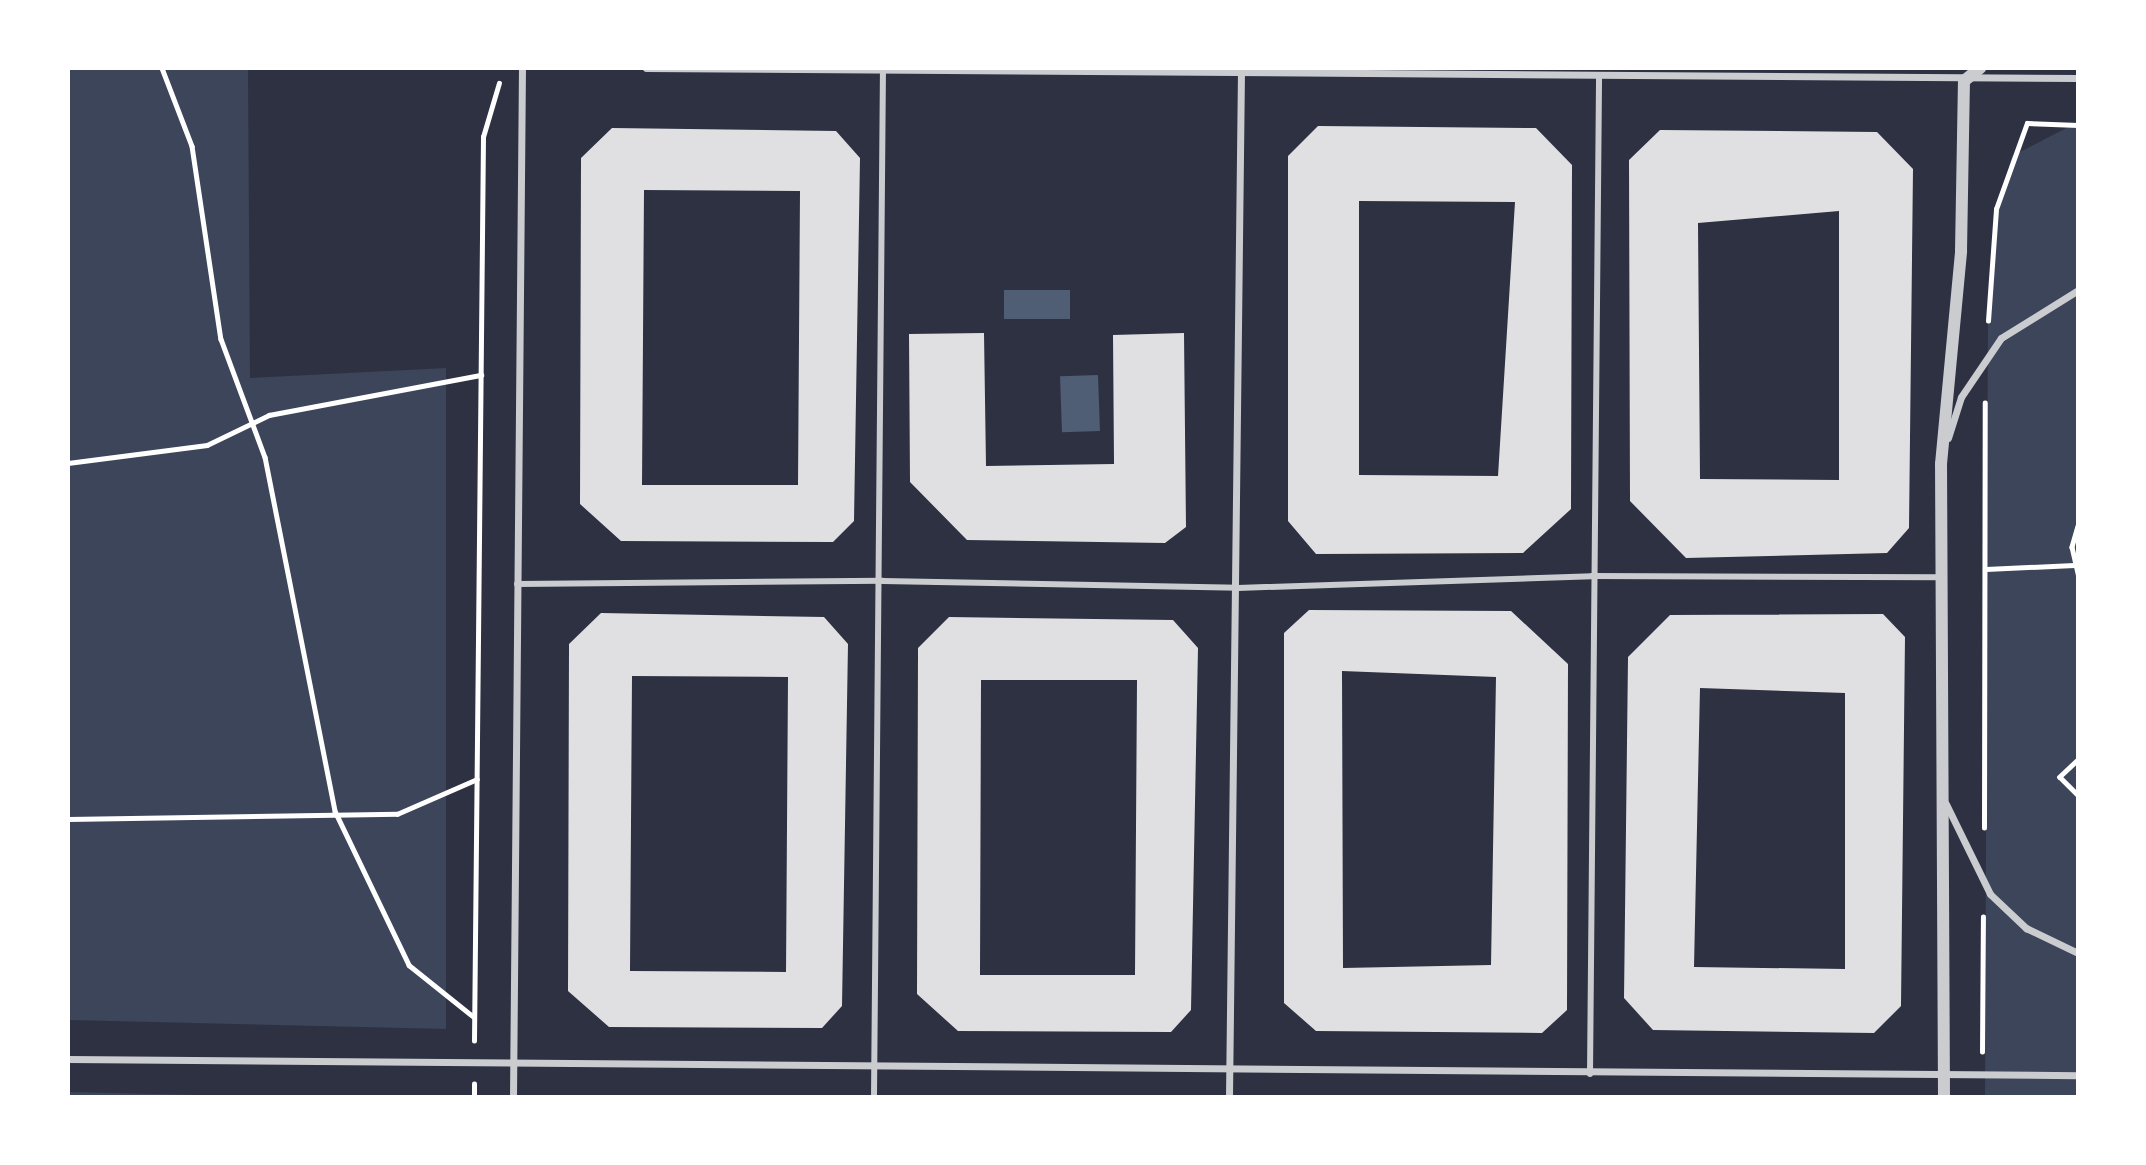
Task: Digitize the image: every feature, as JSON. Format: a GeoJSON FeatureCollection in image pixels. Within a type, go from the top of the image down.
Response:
{"type":"FeatureCollection","features":[{"type":"Feature","properties":{"kind":"street"},"geometry":{"type":"LineString","coordinates":[[513,1097],[522,68]]}},
{"type":"Feature","properties":{"kind":"street"},"geometry":{"type":"LineString","coordinates":[[646,68],[1599,79],[1964,81],[2078,78]]}},
{"type":"Feature","properties":{"kind":"street"},"geometry":{"type":"LineString","coordinates":[[1944,1097],[1946,804],[1941,464],[1961,251],[1964,81],[1980,68]]}},
{"type":"Feature","properties":{"kind":"street"},"geometry":{"type":"LineString","coordinates":[[874,1097],[884,581],[883,72]]}},
{"type":"Feature","properties":{"kind":"street"},"geometry":{"type":"LineString","coordinates":[[1229,1097],[1238,588],[1240,73]]}},
{"type":"Feature","properties":{"kind":"street"},"geometry":{"type":"LineString","coordinates":[[1590,1074],[1592,576],[1599,79]]}},
{"type":"Feature","properties":{"kind":"street"},"geometry":{"type":"LineString","coordinates":[[1941,464],[1961,397],[1986,356],[2032,314],[2078,290]]}},
{"type":"Feature","properties":{"kind":"street"},"geometry":{"type":"LineString","coordinates":[[517,584],[884,581],[1238,588],[1592,576],[1944,577]]}},
{"type":"Feature","properties":{"kind":"street"},"geometry":{"type":"LineString","coordinates":[[1946,804],[1984,884],[2026,928],[2078,953]]}},
{"type":"Feature","properties":{"kind":"street"},"geometry":{"type":"LineString","coordinates":[[68,1059],[1229,1072],[2078,1075]]}},
{"type":"Feature","properties":{"kind":"path"},"geometry":{"type":"LineString","coordinates":[[162,68],[192,146],[221,339],[250,425],[265,457],[335,811],[409,965],[474,1018]]}},
{"type":"Feature","properties":{"kind":"path"},"geometry":{"type":"LineString","coordinates":[[474,1097],[483,138],[488,107],[504,76]]}},
{"type":"Feature","properties":{"kind":"path"},"geometry":{"type":"LineString","coordinates":[[1982,1076],[1986,356],[1996,209],[2010,158],[2026,123],[2078,125]]}},
{"type":"Feature","properties":{"kind":"path"},"geometry":{"type":"LineString","coordinates":[[68,463],[207,445],[250,425],[399,387],[481,375]]}},
{"type":"Feature","properties":{"kind":"path"},"geometry":{"type":"LineString","coordinates":[[2078,526],[2074,565],[2078,574]]}},
{"type":"Feature","properties":{"kind":"path"},"geometry":{"type":"LineString","coordinates":[[1986,569],[2074,565]]}},
{"type":"Feature","properties":{"kind":"path"},"geometry":{"type":"LineString","coordinates":[[2078,760],[2060,777],[2078,796]]}},
{"type":"Feature","properties":{"kind":"path"},"geometry":{"type":"LineString","coordinates":[[68,819],[335,811],[397,814],[477,779]]}},
{"type":"Feature","properties":{"kind":"shaded area"},"geometry":{"type":"Polygon","coordinates":[[[68,68],[248,68],[250,378],[446,368],[446,1029],[68,1020],[68,68]]]}},
{"type":"Feature","properties":{"kind":"shaded area"},"geometry":{"type":"Polygon","coordinates":[[[2078,122],[2078,1097],[1985,1097],[1988,300],[1996,211],[2012,156],[2078,122]]]}},
{"type":"Feature","properties":{"kind":"shaded area"},"geometry":{"type":"Polygon","coordinates":[[[1004,290],[1070,290],[1070,319],[1004,319],[1004,290]]]}},
{"type":"Feature","properties":{"kind":"shaded area"},"geometry":{"type":"Polygon","coordinates":[[[1098,375],[1100,431],[1062,432],[1060,376],[1098,375]]]}},
{"type":"Feature","properties":{"kind":"shaded area"},"geometry":{"type":"Polygon","coordinates":[[[68,1092],[247,1096],[247,1097],[68,1097],[68,1092]]]}},
{"type":"Feature","properties":{"kind":"building"},"geometry":{"type":"Polygon","coordinates":[[[1318,126],[1536,128],[1572,165],[1571,509],[1523,553],[1316,554],[1288,521],[1288,156],[1318,126]],[[1359,201],[1359,475],[1498,476],[1515,202],[1359,201]]]}},
{"type":"Feature","properties":{"kind":"building"},"geometry":{"type":"Polygon","coordinates":[[[612,128],[836,131],[860,158],[854,521],[833,542],[621,541],[580,504],[581,158],[612,128]],[[644,190],[642,485],[798,485],[800,191],[644,190]]]}},
{"type":"Feature","properties":{"kind":"building"},"geometry":{"type":"Polygon","coordinates":[[[1660,130],[1877,132],[1913,169],[1909,528],[1887,553],[1686,558],[1630,501],[1629,160],[1660,130]],[[1839,211],[1698,223],[1700,479],[1839,480],[1839,211]]]}},
{"type":"Feature","properties":{"kind":"building"},"geometry":{"type":"Polygon","coordinates":[[[984,333],[986,466],[1114,464],[1113,335],[1184,333],[1186,527],[1165,543],[967,540],[910,482],[909,334],[984,333]]]}},
{"type":"Feature","properties":{"kind":"building"},"geometry":{"type":"Polygon","coordinates":[[[1309,610],[1511,611],[1568,664],[1567,1010],[1542,1033],[1316,1031],[1284,1003],[1284,633],[1309,610]],[[1342,671],[1343,968],[1491,965],[1496,677],[1342,671]]]}},
{"type":"Feature","properties":{"kind":"building"},"geometry":{"type":"Polygon","coordinates":[[[601,613],[824,617],[848,644],[842,1006],[822,1028],[609,1027],[568,991],[569,644],[601,613]],[[632,676],[630,971],[786,972],[788,677],[632,676]]]}},
{"type":"Feature","properties":{"kind":"building"},"geometry":{"type":"Polygon","coordinates":[[[1883,614],[1905,637],[1901,1006],[1874,1033],[1653,1030],[1624,998],[1628,657],[1670,615],[1883,614]],[[1700,688],[1694,967],[1845,969],[1845,693],[1700,688]]]}},
{"type":"Feature","properties":{"kind":"building"},"geometry":{"type":"Polygon","coordinates":[[[949,617],[1173,620],[1198,648],[1191,1010],[1171,1032],[958,1031],[917,994],[918,648],[949,617]],[[981,680],[980,975],[1135,975],[1137,680],[981,680]]]}}]}
